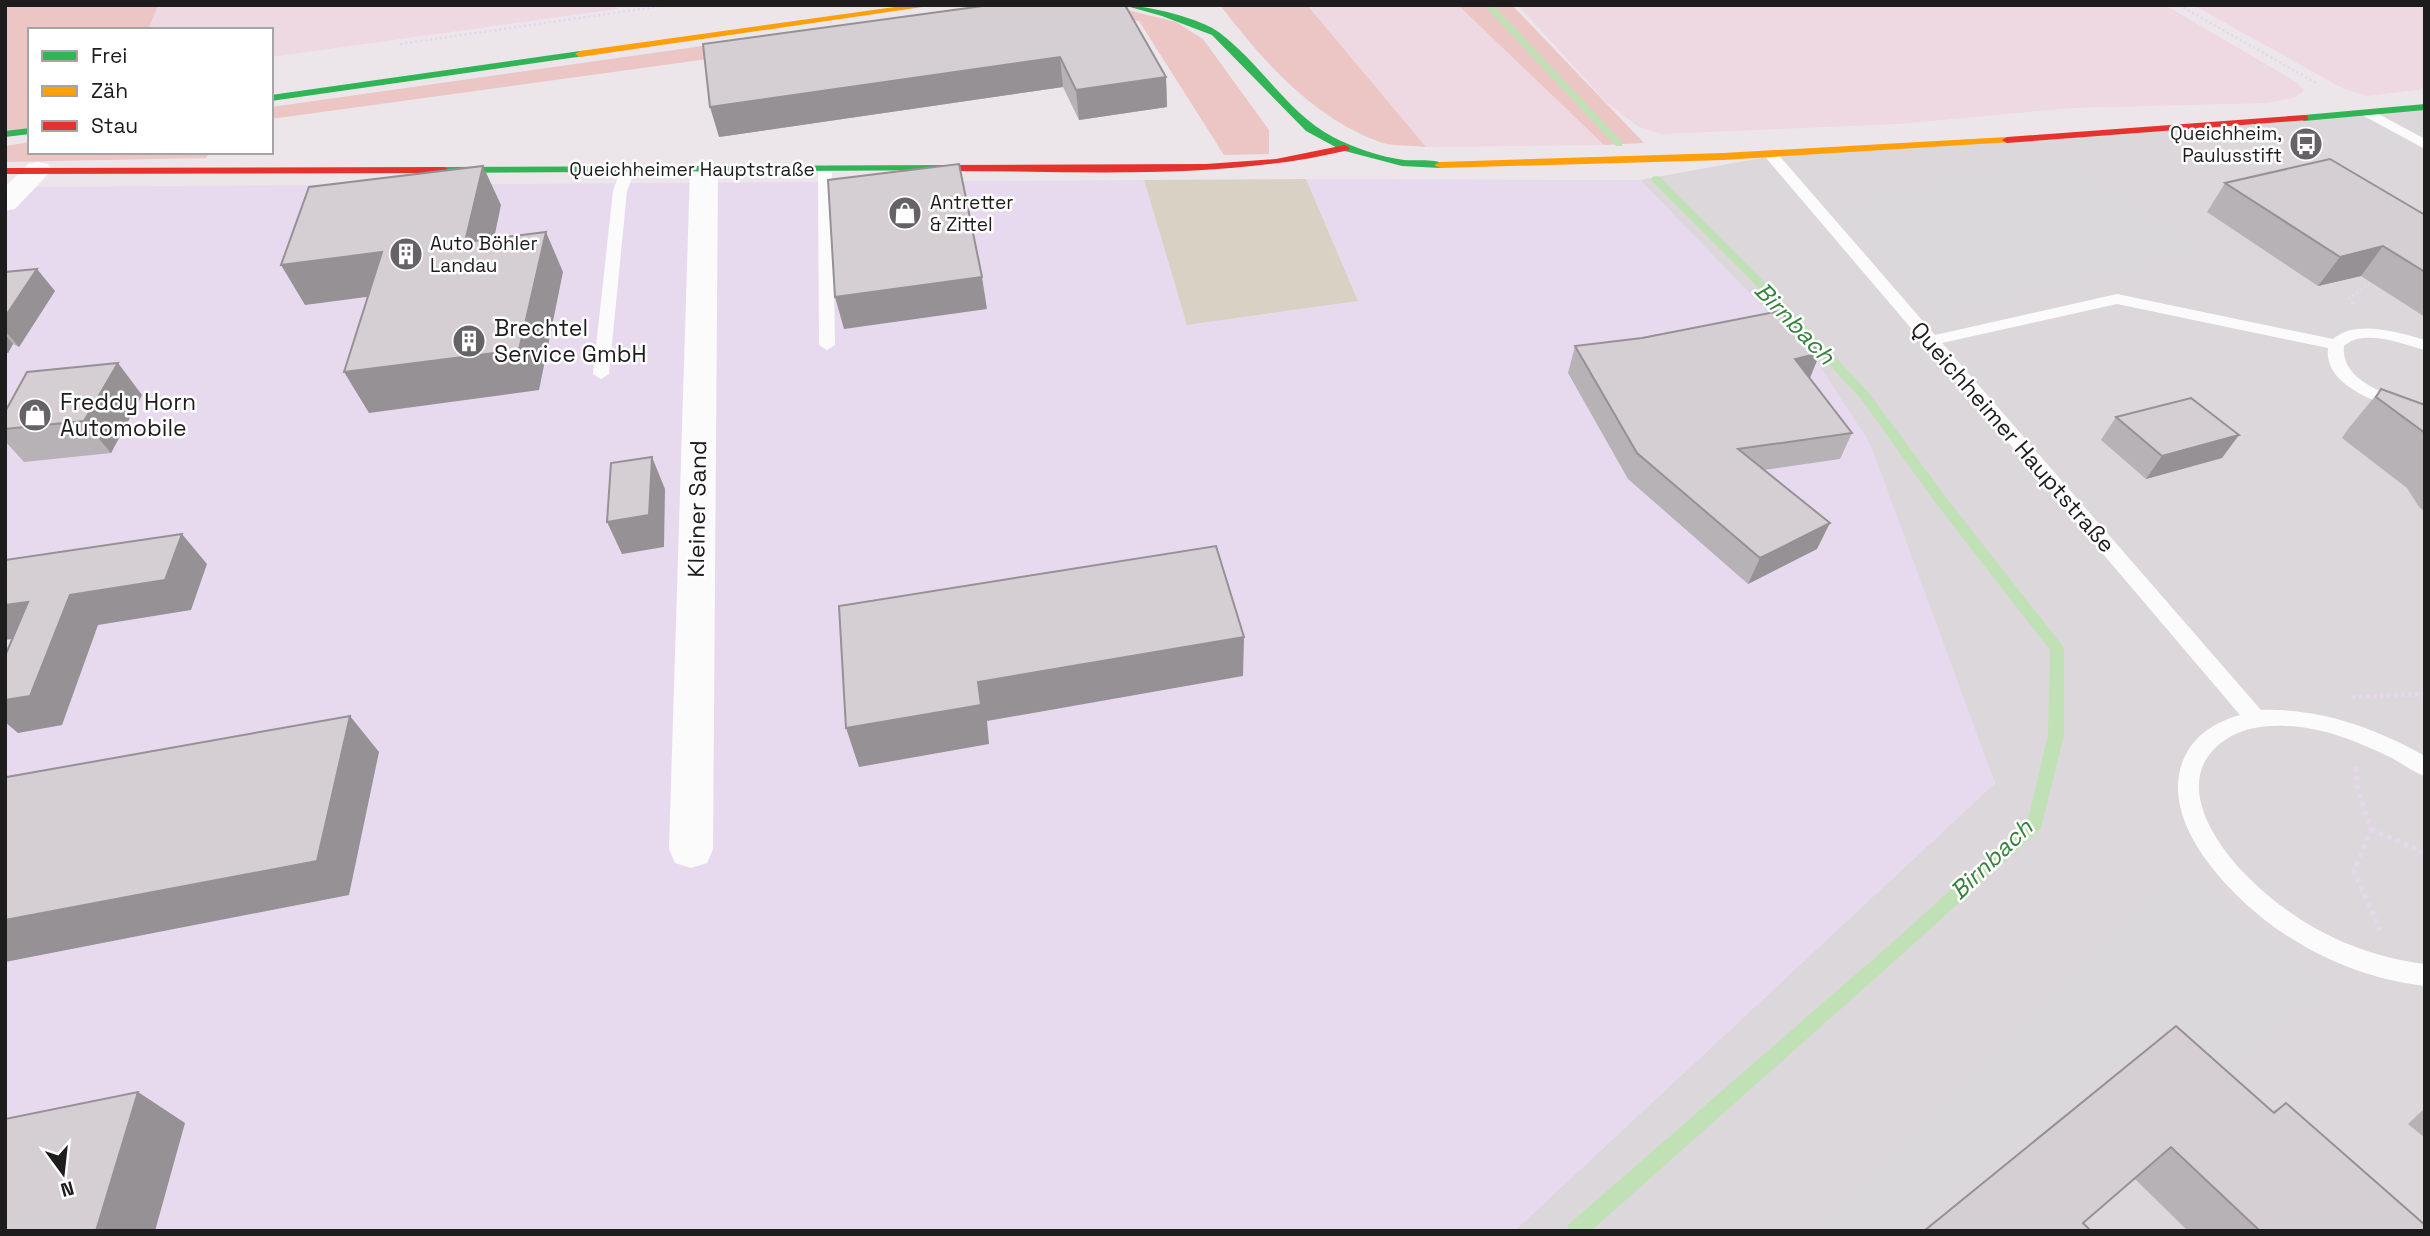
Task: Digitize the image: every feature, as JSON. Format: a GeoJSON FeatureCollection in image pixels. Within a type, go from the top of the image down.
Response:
{"type":"FeatureCollection","features":[{"type":"Feature","properties":{"kind":"street"},"geometry":{"type":"LineString","coordinates":[[273,98],[931,5]]}},
{"type":"Feature","properties":{"kind":"street"},"geometry":{"type":"LineString","coordinates":[[1128,5],[1161,10],[1215,33]]}},
{"type":"Feature","properties":{"kind":"street"},"geometry":{"type":"LineString","coordinates":[[1206,11],[1215,33]]}},
{"type":"Feature","properties":{"kind":"street","name":"Queichheimer Hauptstraße"},"geometry":{"type":"LineString","coordinates":[[1215,33],[1310,129],[1345,148],[1402,163],[1600,163],[1772,156],[2234,125],[2425,107]]}},
{"type":"Feature","properties":{"kind":"street"},"geometry":{"type":"LineString","coordinates":[[5,134],[28,131]]}},
{"type":"Feature","properties":{"kind":"street","name":"Queichheimer Hauptstraße"},"geometry":{"type":"LineString","coordinates":[[5,171],[1206,167],[1276,162],[1345,148]]}},
{"type":"Feature","properties":{"kind":"street","name":"Kleiner Sand"},"geometry":{"type":"LineString","coordinates":[[691,849],[704,169]]}},
{"type":"Feature","properties":{"kind":"street"},"geometry":{"type":"LineString","coordinates":[[5,203],[38,170]]}},
{"type":"Feature","properties":{"kind":"lane"},"geometry":{"type":"LineString","coordinates":[[2369,113],[2425,145]]}},
{"type":"Feature","properties":{"kind":"lane","name":"Queichheimer Hauptstraße"},"geometry":{"type":"LineString","coordinates":[[1772,156],[2255,718]]}},
{"type":"Feature","properties":{"kind":"lane"},"geometry":{"type":"LineString","coordinates":[[601,374],[620,191],[628,169]]}},
{"type":"Feature","properties":{"kind":"lane"},"geometry":{"type":"LineString","coordinates":[[825,169],[827,345]]}},
{"type":"Feature","properties":{"kind":"lane"},"geometry":{"type":"LineString","coordinates":[[1931,341],[2117,299],[2337,345]]}},
{"type":"Feature","properties":{"kind":"lane"},"geometry":{"type":"LineString","coordinates":[[2425,345],[2380,334],[2346,338],[2337,345],[2335,356],[2341,369],[2375,396],[2425,411]]}},
{"type":"Feature","properties":{"kind":"lane"},"geometry":{"type":"LineString","coordinates":[[2425,767],[2398,750],[2354,733],[2298,718],[2255,718],[2219,730],[2196,751],[2188,783],[2194,820],[2223,867],[2271,912],[2333,949],[2399,972],[2425,975]]}},
{"type":"Feature","properties":{"kind":"path"},"geometry":{"type":"LineString","coordinates":[[395,45],[669,5]]}},
{"type":"Feature","properties":{"kind":"path"},"geometry":{"type":"LineString","coordinates":[[2179,5],[2369,113]]}},
{"type":"Feature","properties":{"kind":"path"},"geometry":{"type":"LineString","coordinates":[[2354,733],[2358,790],[2371,829],[2354,871],[2399,972]]}},
{"type":"Feature","properties":{"kind":"path"},"geometry":{"type":"LineString","coordinates":[[2371,829],[2425,853]]}},
{"type":"Feature","properties":{"kind":"shaded area"},"geometry":{"type":"Polygon","coordinates":[[[5,5],[158,5],[149,28],[28,28],[28,131],[5,135],[5,5]]]}},
{"type":"Feature","properties":{"kind":"shaded area"},"geometry":{"type":"Polygon","coordinates":[[[158,5],[617,5],[617,9],[273,57],[273,28],[149,28],[158,5]]]}},
{"type":"Feature","properties":{"kind":"shaded area"},"geometry":{"type":"Polygon","coordinates":[[[991,5],[1107,5],[1176,22],[1203,39],[1269,130],[1269,154],[1224,155],[1139,21],[1079,8],[273,119],[273,107],[991,5]]]}},
{"type":"Feature","properties":{"kind":"shaded area"},"geometry":{"type":"Polygon","coordinates":[[[1220,5],[1307,5],[1426,147],[1383,143],[1331,117],[1271,66],[1220,5]]]}},
{"type":"Feature","properties":{"kind":"shaded area"},"geometry":{"type":"Polygon","coordinates":[[[1307,5],[1458,5],[1604,145],[1426,147],[1307,5]]]}},
{"type":"Feature","properties":{"kind":"shaded area"},"geometry":{"type":"Polygon","coordinates":[[[1458,5],[1512,5],[1644,143],[1604,145],[1458,5]]]}},
{"type":"Feature","properties":{"kind":"shaded area"},"geometry":{"type":"Polygon","coordinates":[[[1518,5],[2165,5],[2296,82],[2304,91],[2293,98],[2266,103],[2071,108],[1898,124],[1661,134],[1639,127],[1606,102],[1518,5]]]}},
{"type":"Feature","properties":{"kind":"shaded area"},"geometry":{"type":"Polygon","coordinates":[[[2193,5],[2425,5],[2425,89],[2367,96],[2344,89],[2193,5]]]}},
{"type":"Feature","properties":{"kind":"shaded area"},"geometry":{"type":"Polygon","coordinates":[[[2425,107],[2425,1231],[1514,1231],[1995,783],[1819,365],[1640,180],[1772,156],[2425,107]]]}},
{"type":"Feature","properties":{"kind":"shaded area"},"geometry":{"type":"Polygon","coordinates":[[[28,142],[28,154],[209,154],[206,158],[5,162],[5,146],[28,142]]]}},
{"type":"Feature","properties":{"kind":"shaded area"},"geometry":{"type":"Polygon","coordinates":[[[2063,156],[2205,250],[1935,318],[1834,207],[2063,156]]]}},
{"type":"Feature","properties":{"kind":"shaded area"},"geometry":{"type":"Polygon","coordinates":[[[1306,179],[1640,180],[1819,365],[1870,443],[1995,783],[1514,1231],[5,1231],[5,187],[1144,180],[1187,325],[1358,301],[1306,179]]]}},
{"type":"Feature","properties":{"kind":"shaded area"},"geometry":{"type":"Polygon","coordinates":[[[1306,179],[1358,301],[1187,325],[1144,180],[1306,179]]]}},
{"type":"Feature","properties":{"kind":"shaded area"},"geometry":{"type":"Polygon","coordinates":[[[2179,868],[2334,986],[2209,1086],[2153,1042],[1913,1231],[1820,1231],[2179,868]]]}},
{"type":"Feature","properties":{"kind":"building"},"geometry":{"type":"Polygon","coordinates":[[[990,5],[1125,5],[1166,77],[1076,90],[1060,57],[710,107],[703,44],[990,5]]]}},
{"type":"Feature","properties":{"kind":"building"},"geometry":{"type":"Polygon","coordinates":[[[2330,159],[2425,215],[2425,272],[2383,246],[2340,257],[2225,183],[2330,159]]]}},
{"type":"Feature","properties":{"kind":"building"},"geometry":{"type":"Polygon","coordinates":[[[959,164],[982,277],[835,297],[828,180],[959,164]]]}},
{"type":"Feature","properties":{"kind":"building"},"geometry":{"type":"Polygon","coordinates":[[[483,166],[465,242],[546,232],[519,350],[344,372],[382,252],[281,265],[309,187],[483,166]]]}},
{"type":"Feature","properties":{"kind":"building"},"geometry":{"type":"Polygon","coordinates":[[[37,269],[5,317],[5,272],[37,269]]]}},
{"type":"Feature","properties":{"kind":"building"},"geometry":{"type":"Polygon","coordinates":[[[1780,311],[1820,353],[1795,359],[1852,433],[1738,449],[1830,523],[1760,558],[1637,453],[1575,346],[1642,338],[1780,311]]]}},
{"type":"Feature","properties":{"kind":"building"},"geometry":{"type":"Polygon","coordinates":[[[118,363],[84,421],[5,429],[5,412],[27,372],[118,363]]]}},
{"type":"Feature","properties":{"kind":"building"},"geometry":{"type":"Polygon","coordinates":[[[2381,389],[2425,405],[2425,433],[2376,397],[2381,389]]]}},
{"type":"Feature","properties":{"kind":"building"},"geometry":{"type":"Polygon","coordinates":[[[2191,398],[2239,435],[2162,456],[2116,417],[2191,398]]]}},
{"type":"Feature","properties":{"kind":"building"},"geometry":{"type":"Polygon","coordinates":[[[652,457],[649,515],[607,522],[611,463],[652,457]]]}},
{"type":"Feature","properties":{"kind":"building"},"geometry":{"type":"Polygon","coordinates":[[[182,534],[165,580],[70,595],[30,696],[5,700],[5,656],[28,602],[5,605],[5,560],[182,534]]]}},
{"type":"Feature","properties":{"kind":"building"},"geometry":{"type":"Polygon","coordinates":[[[1216,546],[1244,637],[978,682],[981,705],[846,728],[839,606],[1216,546]]]}},
{"type":"Feature","properties":{"kind":"building"},"geometry":{"type":"Polygon","coordinates":[[[350,716],[317,861],[5,920],[7,777],[350,716]]]}},
{"type":"Feature","properties":{"kind":"building"},"geometry":{"type":"Polygon","coordinates":[[[2176,1026],[2274,1113],[2286,1103],[2425,1225],[2425,1231],[2260,1231],[2171,1147],[2083,1223],[2091,1231],[1924,1231],[2176,1026]]]}},
{"type":"Feature","properties":{"kind":"building"},"geometry":{"type":"Polygon","coordinates":[[[138,1092],[96,1231],[5,1231],[5,1119],[138,1092]]]}},
{"type":"Feature","properties":{"kind":"waterway","name":"Birnbach"},"geometry":{"type":"LineString","coordinates":[[1488,5],[1619,144]]}},
{"type":"Feature","properties":{"kind":"waterway","name":"Birnbach"},"geometry":{"type":"LineString","coordinates":[[1576,1231],[1900,946],[2035,823],[2056,735],[2057,649],[1943,503],[1865,396],[1750,273],[1656,179]]}},
{"type":"Feature","properties":{"kind":"traffic: fast"},"geometry":{"type":"LineString","coordinates":[[1128,5],[1165,14],[1215,33],[1310,129],[1345,148],[1402,163],[1440,165]]}},
{"type":"Feature","properties":{"kind":"traffic: fast"},"geometry":{"type":"LineString","coordinates":[[273,98],[580,54]]}},
{"type":"Feature","properties":{"kind":"traffic: fast"},"geometry":{"type":"LineString","coordinates":[[2304,118],[2425,107]]}},
{"type":"Feature","properties":{"kind":"traffic: fast"},"geometry":{"type":"LineString","coordinates":[[5,134],[28,131]]}},
{"type":"Feature","properties":{"kind":"traffic: fast"},"geometry":{"type":"LineString","coordinates":[[444,170],[950,168]]}},
{"type":"Feature","properties":{"kind":"traffic: slow"},"geometry":{"type":"LineString","coordinates":[[580,54],[931,5]]}},
{"type":"Feature","properties":{"kind":"traffic: slow"},"geometry":{"type":"LineString","coordinates":[[1440,165],[1723,157],[2007,140]]}},
{"type":"Feature","properties":{"kind":"traffic: jam"},"geometry":{"type":"LineString","coordinates":[[2007,140],[2304,118]]}},
{"type":"Feature","properties":{"kind":"traffic: jam"},"geometry":{"type":"LineString","coordinates":[[950,168],[1206,167],[1276,162],[1345,148]]}},
{"type":"Feature","properties":{"kind":"traffic: jam"},"geometry":{"type":"LineString","coordinates":[[5,171],[444,170]]}},
{"type":"Feature","properties":{"kind":"place","name":"Queichheim, Paulusstift"},"geometry":{"type":"Point","coordinates":[2306,144]}},
{"type":"Feature","properties":{"kind":"place","name":"Antretter & Zittel"},"geometry":{"type":"Point","coordinates":[905,213]}},
{"type":"Feature","properties":{"kind":"place","name":"Auto Böhler Landau"},"geometry":{"type":"Point","coordinates":[406,254]}},
{"type":"Feature","properties":{"kind":"place","name":"Brechtel Service GmbH"},"geometry":{"type":"Point","coordinates":[469,341]}},
{"type":"Feature","properties":{"kind":"place","name":"Freddy Horn Automobile"},"geometry":{"type":"Point","coordinates":[35,415]}}]}
